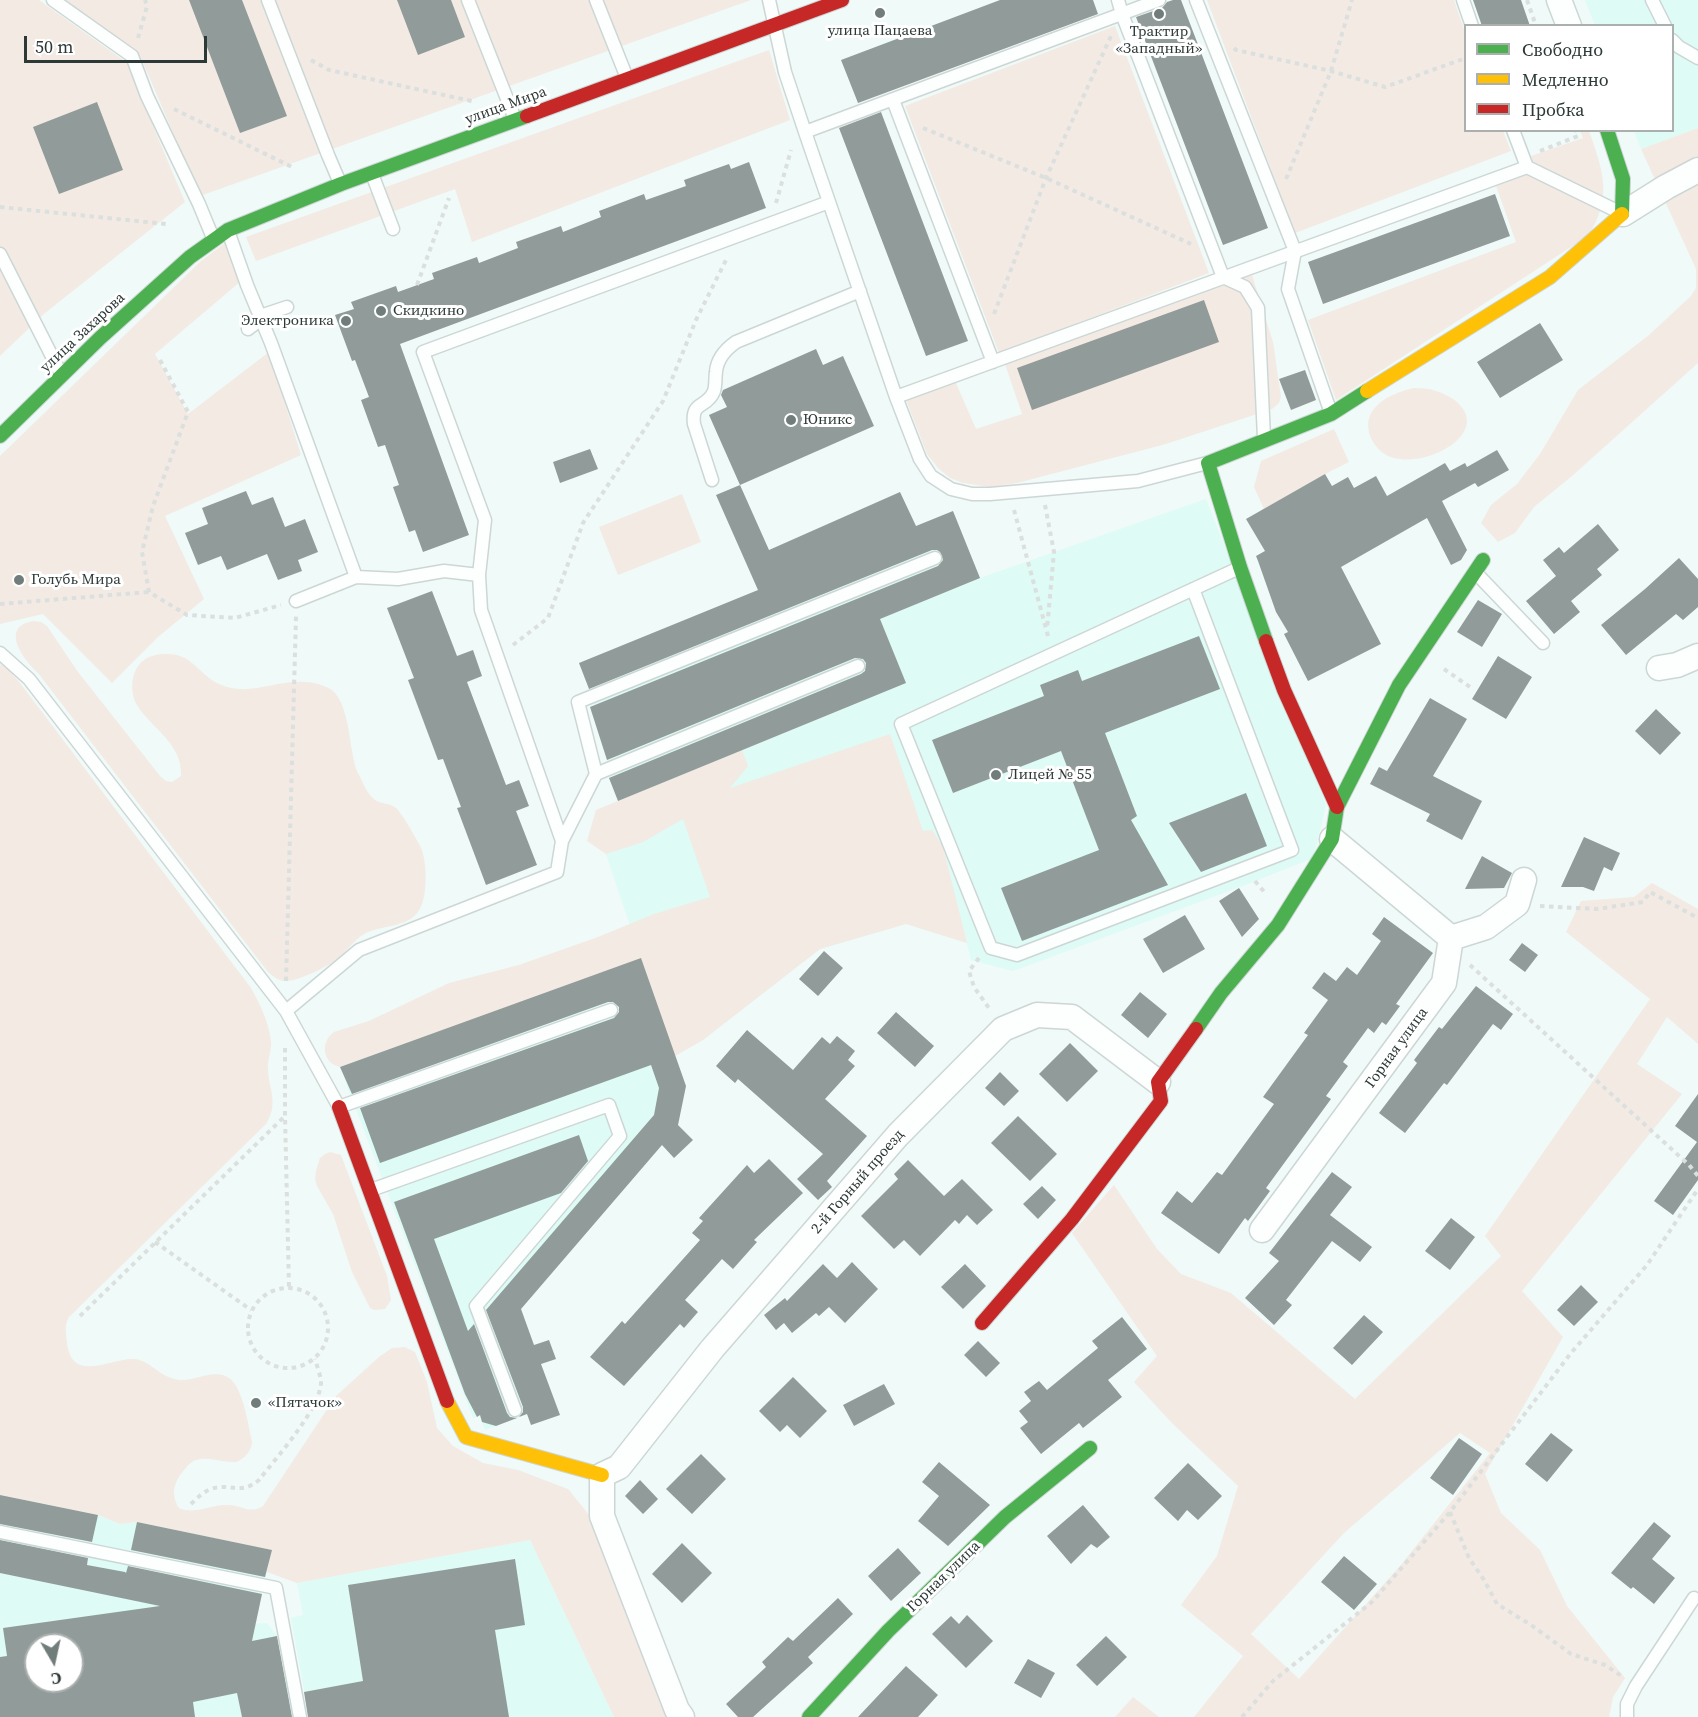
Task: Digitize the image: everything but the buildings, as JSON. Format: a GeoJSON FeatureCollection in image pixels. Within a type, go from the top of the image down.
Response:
{"type":"FeatureCollection","features":[{"type":"Feature","properties":{"kind":"street","name":"улица Мира"},"geometry":{"type":"LineString","coordinates":[[190,257],[228,230],[341,184],[842,0]]}},
{"type":"Feature","properties":{"kind":"street"},"geometry":{"type":"LineString","coordinates":[[1559,0],[1568,24]]}},
{"type":"Feature","properties":{"kind":"street"},"geometry":{"type":"LineString","coordinates":[[1608,132],[1623,179],[1623,214]]}},
{"type":"Feature","properties":{"kind":"street"},"geometry":{"type":"LineString","coordinates":[[1338,807],[1284,690],[1240,567],[1208,463],[1332,414],[1551,277],[1623,214],[1698,170]]}},
{"type":"Feature","properties":{"kind":"street","name":"улица Захарова"},"geometry":{"type":"LineString","coordinates":[[0,436],[100,338],[190,257]]}},
{"type":"Feature","properties":{"kind":"street"},"geometry":{"type":"LineString","coordinates":[[982,1323],[1072,1219],[1161,1101],[1158,1082],[1221,993],[1278,924],[1332,840],[1338,807],[1399,686],[1479,566]]}},
{"type":"Feature","properties":{"kind":"street"},"geometry":{"type":"LineString","coordinates":[[1659,668],[1698,656]]}},
{"type":"Feature","properties":{"kind":"street"},"geometry":{"type":"LineString","coordinates":[[1332,840],[1451,938],[1486,927],[1517,904],[1524,880]]}},
{"type":"Feature","properties":{"kind":"street","name":"Горная улица"},"geometry":{"type":"LineString","coordinates":[[1262,1230],[1444,983],[1451,938]]}},
{"type":"Feature","properties":{"kind":"street","name":"2-й Горный проезд"},"geometry":{"type":"LineString","coordinates":[[602,1475],[620,1467],[712,1349],[898,1135],[1003,1029],[1037,1014],[1072,1017],[1158,1082]]}},
{"type":"Feature","properties":{"kind":"street"},"geometry":{"type":"LineString","coordinates":[[339,1107],[448,1402],[466,1437],[602,1475],[602,1516],[677,1710],[682,1717]]}},
{"type":"Feature","properties":{"kind":"street","name":"Горная улица"},"geometry":{"type":"LineString","coordinates":[[809,1717],[888,1631],[1005,1517],[1090,1448]]}},
{"type":"Feature","properties":{"kind":"lane"},"geometry":{"type":"LineString","coordinates":[[53,0],[132,56],[147,96],[199,204],[213,239]]}},
{"type":"Feature","properties":{"kind":"lane"},"geometry":{"type":"LineString","coordinates":[[268,0],[341,184]]}},
{"type":"Feature","properties":{"kind":"lane"},"geometry":{"type":"LineString","coordinates":[[468,0],[515,120]]}},
{"type":"Feature","properties":{"kind":"lane"},"geometry":{"type":"LineString","coordinates":[[596,0],[628,79]]}},
{"type":"Feature","properties":{"kind":"lane"},"geometry":{"type":"LineString","coordinates":[[769,0],[785,72],[805,132],[896,397],[920,459],[931,476],[943,485],[972,494],[1138,482],[1208,463]]}},
{"type":"Feature","properties":{"kind":"lane"},"geometry":{"type":"LineString","coordinates":[[1118,0],[1223,277],[1245,287],[1258,308],[1264,441]]}},
{"type":"Feature","properties":{"kind":"lane"},"geometry":{"type":"LineString","coordinates":[[805,132],[1159,0]]}},
{"type":"Feature","properties":{"kind":"lane"},"geometry":{"type":"LineString","coordinates":[[1196,0],[1295,251],[1288,289],[1332,414]]}},
{"type":"Feature","properties":{"kind":"lane"},"geometry":{"type":"LineString","coordinates":[[1463,0],[1471,24]]}},
{"type":"Feature","properties":{"kind":"lane"},"geometry":{"type":"LineString","coordinates":[[1652,0],[1664,24]]}},
{"type":"Feature","properties":{"kind":"lane"},"geometry":{"type":"LineString","coordinates":[[1674,42],[1698,58]]}},
{"type":"Feature","properties":{"kind":"lane"},"geometry":{"type":"LineString","coordinates":[[893,99],[993,362]]}},
{"type":"Feature","properties":{"kind":"lane"},"geometry":{"type":"LineString","coordinates":[[1514,132],[1525,163],[1623,214]]}},
{"type":"Feature","properties":{"kind":"lane"},"geometry":{"type":"LineString","coordinates":[[896,397],[1295,251],[1525,163]]}},
{"type":"Feature","properties":{"kind":"lane"},"geometry":{"type":"LineString","coordinates":[[372,172],[393,229]]}},
{"type":"Feature","properties":{"kind":"lane"},"geometry":{"type":"LineString","coordinates":[[562,842],[480,610],[479,575],[485,520],[423,352],[829,202]]}},
{"type":"Feature","properties":{"kind":"lane"},"geometry":{"type":"LineString","coordinates":[[228,230],[356,577]]}},
{"type":"Feature","properties":{"kind":"lane"},"geometry":{"type":"LineString","coordinates":[[0,254],[62,375]]}},
{"type":"Feature","properties":{"kind":"lane"},"geometry":{"type":"LineString","coordinates":[[712,480],[693,415],[696,408],[713,394],[717,364],[722,355],[736,342],[860,291]]}},
{"type":"Feature","properties":{"kind":"lane"},"geometry":{"type":"LineString","coordinates":[[248,329],[257,322],[260,316],[287,307]]}},
{"type":"Feature","properties":{"kind":"lane"},"geometry":{"type":"LineString","coordinates":[[285,1011],[359,950],[557,872],[562,842],[596,774],[578,702],[935,558]]}},
{"type":"Feature","properties":{"kind":"lane"},"geometry":{"type":"LineString","coordinates":[[1479,566],[1543,643]]}},
{"type":"Feature","properties":{"kind":"lane"},"geometry":{"type":"LineString","coordinates":[[1193,589],[1292,850],[1017,955],[991,948],[901,724],[1240,567]]}},
{"type":"Feature","properties":{"kind":"lane"},"geometry":{"type":"LineString","coordinates":[[296,601],[356,577],[398,579],[444,571],[479,575]]}},
{"type":"Feature","properties":{"kind":"lane"},"geometry":{"type":"LineString","coordinates":[[0,653],[29,679],[285,1011],[339,1107],[611,1010]]}},
{"type":"Feature","properties":{"kind":"lane"},"geometry":{"type":"LineString","coordinates":[[596,774],[858,666]]}},
{"type":"Feature","properties":{"kind":"lane"},"geometry":{"type":"LineString","coordinates":[[370,1190],[609,1105],[620,1136],[476,1306],[515,1410]]}},
{"type":"Feature","properties":{"kind":"lane"},"geometry":{"type":"LineString","coordinates":[[0,1532],[276,1588],[300,1717]]}},
{"type":"Feature","properties":{"kind":"lane"},"geometry":{"type":"LineString","coordinates":[[1627,1717],[1627,1704],[1636,1686],[1694,1598]]}},
{"type":"Feature","properties":{"kind":"path"},"geometry":{"type":"LineString","coordinates":[[132,56],[147,6],[145,0]]}},
{"type":"Feature","properties":{"kind":"path"},"geometry":{"type":"LineString","coordinates":[[1276,204],[1331,71],[1352,0]]}},
{"type":"Feature","properties":{"kind":"path"},"geometry":{"type":"LineString","coordinates":[[1527,0],[1535,24]]}},
{"type":"Feature","properties":{"kind":"path"},"geometry":{"type":"LineString","coordinates":[[985,340],[1046,178],[1122,14]]}},
{"type":"Feature","properties":{"kind":"path"},"geometry":{"type":"LineString","coordinates":[[1206,22],[1236,50],[1331,71],[1385,87],[1464,59]]}},
{"type":"Feature","properties":{"kind":"path"},"geometry":{"type":"LineString","coordinates":[[286,47],[328,70],[476,102]]}},
{"type":"Feature","properties":{"kind":"path"},"geometry":{"type":"LineString","coordinates":[[147,96],[292,167]]}},
{"type":"Feature","properties":{"kind":"path"},"geometry":{"type":"LineString","coordinates":[[770,224],[801,119]]}},
{"type":"Feature","properties":{"kind":"path"},"geometry":{"type":"LineString","coordinates":[[901,120],[1046,178],[1214,254]]}},
{"type":"Feature","properties":{"kind":"path"},"geometry":{"type":"LineString","coordinates":[[1525,163],[1578,136],[1577,132]]}},
{"type":"Feature","properties":{"kind":"path"},"geometry":{"type":"LineString","coordinates":[[417,285],[449,198]]}},
{"type":"Feature","properties":{"kind":"path"},"geometry":{"type":"LineString","coordinates":[[0,207],[166,224]]}},
{"type":"Feature","properties":{"kind":"path"},"geometry":{"type":"LineString","coordinates":[[497,658],[548,618],[583,523],[663,401],[696,320],[738,236]]}},
{"type":"Feature","properties":{"kind":"path"},"geometry":{"type":"LineString","coordinates":[[149,592],[142,552],[153,507],[188,412],[160,360]]}},
{"type":"Feature","properties":{"kind":"path"},"geometry":{"type":"LineString","coordinates":[[1042,489],[1054,552],[1047,632]]}},
{"type":"Feature","properties":{"kind":"path"},"geometry":{"type":"LineString","coordinates":[[1009,492],[1052,655]]}},
{"type":"Feature","properties":{"kind":"path"},"geometry":{"type":"LineString","coordinates":[[0,604],[149,592],[187,615],[235,618],[296,601],[285,1011],[289,1287]]}},
{"type":"Feature","properties":{"kind":"path"},"geometry":{"type":"LineString","coordinates":[[1517,904],[1597,909],[1643,902],[1650,892],[1698,918]]}},
{"type":"Feature","properties":{"kind":"path"},"geometry":{"type":"LineString","coordinates":[[1451,938],[1470,966],[1689,1165],[1698,1176]]}},
{"type":"Feature","properties":{"kind":"path"},"geometry":{"type":"LineString","coordinates":[[991,948],[976,961],[969,971],[974,987],[1003,1029]]}},
{"type":"Feature","properties":{"kind":"path"},"geometry":{"type":"LineString","coordinates":[[80,1316],[285,1116]]}},
{"type":"Feature","properties":{"kind":"path"},"geometry":{"type":"LineString","coordinates":[[1242,1717],[1273,1681],[1372,1602],[1450,1512],[1571,1353],[1647,1265],[1698,1189]]}},
{"type":"Feature","properties":{"kind":"path"},"geometry":{"type":"LineString","coordinates":[[155,1242],[251,1310]]}},
{"type":"Feature","properties":{"kind":"path"},"geometry":{"type":"LineString","coordinates":[[289,1287],[303,1290],[315,1297],[328,1321],[328,1335],[324,1348],[315,1359],[303,1366],[290,1369],[276,1367],[263,1361],[254,1351],[248,1338],[247,1324],[251,1310],[267,1293],[278,1288],[289,1287]]}},
{"type":"Feature","properties":{"kind":"path"},"geometry":{"type":"LineString","coordinates":[[191,1504],[210,1489],[219,1487],[238,1489],[253,1485],[259,1480],[307,1417],[318,1398],[321,1382],[315,1359]]}},
{"type":"Feature","properties":{"kind":"path"},"geometry":{"type":"LineString","coordinates":[[1450,1512],[1469,1558],[1497,1604],[1571,1654],[1605,1665],[1636,1686]]}},
{"type":"Feature","properties":{"kind":"shaded area"},"geometry":{"type":"Polygon","coordinates":[[[0,0],[39,0],[126,62],[185,202],[45,313],[0,356],[0,0]]]}},
{"type":"Feature","properties":{"kind":"shaded area"},"geometry":{"type":"Polygon","coordinates":[[[61,0],[751,0],[200,196],[139,53],[61,0]]]}},
{"type":"Feature","properties":{"kind":"shaded area"},"geometry":{"type":"Polygon","coordinates":[[[1207,0],[1454,0],[1464,29],[1464,132],[1503,132],[1511,151],[1295,233],[1207,0]]]}},
{"type":"Feature","properties":{"kind":"shaded area"},"geometry":{"type":"Polygon","coordinates":[[[1585,0],[1698,0],[1698,128],[1641,149],[1634,132],[1674,132],[1674,24],[1595,24],[1585,0]]]}},
{"type":"Feature","properties":{"kind":"shaded area"},"geometry":{"type":"Polygon","coordinates":[[[1115,26],[1209,273],[999,353],[905,106],[1115,26]]]}},
{"type":"Feature","properties":{"kind":"shaded area"},"geometry":{"type":"Polygon","coordinates":[[[769,50],[790,120],[472,242],[455,189],[256,261],[246,237],[769,50]]]}},
{"type":"Feature","properties":{"kind":"shaded area"},"geometry":{"type":"Polygon","coordinates":[[[1698,128],[1698,363],[1534,507],[1515,533],[1498,542],[1481,523],[1491,505],[1517,484],[1540,454],[1578,390],[1649,335],[1691,296],[1696,288],[1696,269],[1641,149],[1698,128]]]}},
{"type":"Feature","properties":{"kind":"shaded area"},"geometry":{"type":"Polygon","coordinates":[[[1580,132],[1589,132],[1603,184],[1601,209],[1588,236],[1336,400],[1308,320],[1516,242],[1495,183],[1535,167],[1531,156],[1583,138],[1580,132]]]}},
{"type":"Feature","properties":{"kind":"shaded area"},"geometry":{"type":"Polygon","coordinates":[[[225,243],[241,281],[155,354],[188,414],[269,352],[301,455],[165,516],[204,599],[158,637],[112,683],[43,614],[0,624],[0,456],[201,261],[225,243]]]}},
{"type":"Feature","properties":{"kind":"shaded area"},"geometry":{"type":"Polygon","coordinates":[[[1252,275],[1273,342],[1281,397],[1279,403],[1272,409],[1166,444],[1017,483],[991,487],[963,483],[950,478],[927,454],[906,400],[955,381],[976,429],[1022,414],[1005,364],[1252,275]]]}},
{"type":"Feature","properties":{"kind":"shaded area"},"geometry":{"type":"Polygon","coordinates":[[[1414,388],[1435,391],[1453,399],[1465,412],[1467,425],[1460,437],[1448,447],[1432,455],[1414,459],[1397,459],[1383,453],[1374,444],[1368,426],[1370,415],[1382,401],[1414,388]]]}},
{"type":"Feature","properties":{"kind":"shaded area"},"geometry":{"type":"Polygon","coordinates":[[[1334,429],[1349,462],[1264,509],[1254,487],[1261,461],[1334,429]]]}},
{"type":"Feature","properties":{"kind":"shaded area"},"geometry":{"type":"Polygon","coordinates":[[[682,494],[701,542],[618,575],[599,527],[682,494]]]}},
{"type":"Feature","properties":{"kind":"shaded area","name":"Лицей № 55"},"geometry":{"type":"Polygon","coordinates":[[[1206,499],[1326,805],[1313,858],[1013,971],[971,960],[967,943],[906,924],[820,949],[703,1040],[675,1056],[686,1086],[678,1126],[521,1309],[534,1345],[549,1340],[556,1359],[541,1364],[560,1415],[531,1425],[527,1414],[485,1430],[480,1416],[473,1418],[340,1067],[641,958],[606,854],[618,801],[608,776],[611,773],[590,707],[595,704],[579,663],[953,511],[980,578],[1206,499]]]}},
{"type":"Feature","properties":{"kind":"shaded area"},"geometry":{"type":"Polygon","coordinates":[[[33,621],[47,626],[78,672],[166,781],[172,782],[181,776],[177,755],[172,746],[143,714],[133,694],[132,687],[136,669],[147,658],[163,654],[181,656],[215,682],[237,689],[307,682],[321,685],[334,692],[344,712],[355,763],[366,789],[375,800],[399,811],[422,850],[426,882],[424,899],[418,912],[400,924],[364,934],[337,959],[312,973],[290,981],[273,976],[21,652],[17,644],[18,630],[23,624],[33,621]]]}},
{"type":"Feature","properties":{"kind":"shaded area"},"geometry":{"type":"Polygon","coordinates":[[[0,664],[7,668],[20,683],[251,988],[264,1014],[271,1041],[268,1066],[273,1103],[266,1124],[69,1317],[66,1330],[70,1356],[76,1363],[85,1366],[126,1359],[141,1360],[161,1373],[180,1380],[217,1374],[229,1378],[238,1389],[244,1407],[252,1441],[251,1448],[245,1457],[236,1462],[211,1459],[195,1461],[178,1478],[174,1493],[179,1508],[185,1510],[231,1505],[253,1510],[263,1506],[336,1396],[392,1348],[405,1347],[415,1352],[427,1382],[437,1428],[453,1446],[483,1463],[518,1470],[568,1489],[594,1521],[671,1717],[614,1717],[530,1540],[297,1583],[267,1572],[271,1550],[137,1522],[120,1524],[98,1515],[0,1495],[0,664]]]}},
{"type":"Feature","properties":{"kind":"shaded area"},"geometry":{"type":"Polygon","coordinates":[[[890,734],[923,831],[932,830],[943,847],[967,943],[906,924],[820,949],[703,1040],[675,1056],[641,959],[340,1067],[334,1065],[326,1057],[326,1041],[334,1032],[369,1021],[449,983],[519,965],[654,914],[710,897],[683,819],[643,842],[606,854],[587,841],[596,810],[742,750],[748,766],[730,788],[890,734]]]}},
{"type":"Feature","properties":{"kind":"shaded area"},"geometry":{"type":"Polygon","coordinates":[[[1652,883],[1698,909],[1698,1044],[1667,1017],[1637,1064],[1682,1094],[1522,1291],[1563,1337],[1485,1474],[1501,1513],[1540,1550],[1567,1606],[1625,1678],[1613,1697],[1609,1717],[1194,1717],[1243,1656],[1181,1605],[1217,1556],[1238,1486],[1171,1422],[1134,1382],[1157,1356],[1072,1233],[1114,1185],[1157,1249],[1181,1274],[1231,1293],[1355,1399],[1501,1256],[1485,1236],[1650,999],[1566,932],[1581,901],[1634,897],[1652,883]],[[1460,1433],[1344,1533],[1251,1634],[1299,1679],[1400,1566],[1490,1453],[1460,1433]]]}},
{"type":"Feature","properties":{"kind":"shaded area"},"geometry":{"type":"Polygon","coordinates":[[[330,1152],[341,1155],[387,1276],[391,1300],[385,1309],[370,1308],[352,1272],[333,1214],[317,1186],[315,1179],[320,1158],[330,1152]]]}},
{"type":"Feature","properties":{"kind":"shaded area"},"geometry":{"type":"Polygon","coordinates":[[[0,1495],[98,1515],[120,1524],[137,1522],[272,1550],[255,1624],[267,1623],[277,1636],[293,1717],[0,1717],[0,1495]]]}},
{"type":"Feature","properties":{"kind":"shaded area"},"geometry":{"type":"Polygon","coordinates":[[[530,1540],[614,1717],[309,1717],[291,1618],[303,1615],[297,1583],[530,1540]]]}},
{"type":"Feature","properties":{"kind":"shaded area"},"geometry":{"type":"Polygon","coordinates":[[[1133,1697],[1159,1717],[1115,1717],[1133,1697]]]}},
{"type":"Feature","properties":{"kind":"traffic: fast"},"geometry":{"type":"LineString","coordinates":[[0,436],[100,338],[190,257],[228,230],[341,184],[527,116]]}},
{"type":"Feature","properties":{"kind":"traffic: fast"},"geometry":{"type":"LineString","coordinates":[[1608,132],[1623,179],[1622,214]]}},
{"type":"Feature","properties":{"kind":"traffic: fast"},"geometry":{"type":"LineString","coordinates":[[1266,641],[1208,463],[1331,414],[1367,391]]}},
{"type":"Feature","properties":{"kind":"traffic: fast"},"geometry":{"type":"LineString","coordinates":[[1196,1029],[1221,993],[1278,925],[1332,839],[1337,807],[1399,685],[1483,560]]}},
{"type":"Feature","properties":{"kind":"traffic: fast"},"geometry":{"type":"LineString","coordinates":[[809,1717],[888,1631],[1005,1517],[1090,1448]]}},
{"type":"Feature","properties":{"kind":"traffic: slow"},"geometry":{"type":"LineString","coordinates":[[1367,391],[1550,277],[1622,214]]}},
{"type":"Feature","properties":{"kind":"traffic: slow"},"geometry":{"type":"LineString","coordinates":[[447,1401],[466,1437],[602,1475]]}},
{"type":"Feature","properties":{"kind":"traffic: jam"},"geometry":{"type":"LineString","coordinates":[[527,116],[842,0]]}},
{"type":"Feature","properties":{"kind":"traffic: jam"},"geometry":{"type":"LineString","coordinates":[[1266,641],[1284,690],[1337,807]]}},
{"type":"Feature","properties":{"kind":"traffic: jam"},"geometry":{"type":"LineString","coordinates":[[982,1323],[1072,1219],[1161,1101],[1158,1082],[1196,1029]]}},
{"type":"Feature","properties":{"kind":"traffic: jam"},"geometry":{"type":"LineString","coordinates":[[339,1107],[447,1401]]}},
{"type":"Feature","properties":{"kind":"place","name":"улица Пацаева"},"geometry":{"type":"Point","coordinates":[880,13]}},
{"type":"Feature","properties":{"kind":"place","name":"Трактир «Западный»"},"geometry":{"type":"Point","coordinates":[1159,14]}},
{"type":"Feature","properties":{"kind":"place","name":"Скидкино"},"geometry":{"type":"Point","coordinates":[381,311]}},
{"type":"Feature","properties":{"kind":"place","name":"Электроника"},"geometry":{"type":"Point","coordinates":[346,321]}},
{"type":"Feature","properties":{"kind":"place","name":"Юникс"},"geometry":{"type":"Point","coordinates":[791,420]}},
{"type":"Feature","properties":{"kind":"place","name":"Голубь Мира"},"geometry":{"type":"Point","coordinates":[19,580]}},
{"type":"Feature","properties":{"kind":"place","name":"Лицей № 55"},"geometry":{"type":"Point","coordinates":[996,775]}},
{"type":"Feature","properties":{"kind":"place","name":"«Пятачок»"},"geometry":{"type":"Point","coordinates":[256,1403]}}]}
